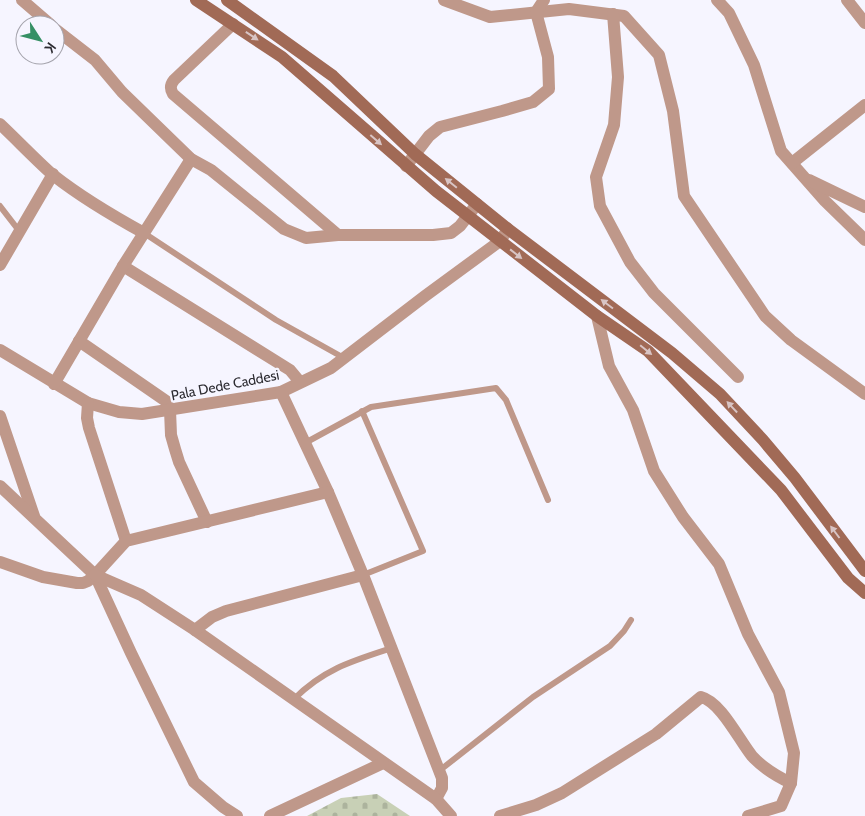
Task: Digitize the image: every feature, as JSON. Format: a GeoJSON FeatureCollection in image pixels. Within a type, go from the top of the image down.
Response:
{"type":"FeatureCollection","features":[{"type":"Feature","properties":{"kind":"street"},"geometry":{"type":"LineString","coordinates":[[22,0],[39,15]]}},
{"type":"Feature","properties":{"kind":"street"},"geometry":{"type":"LineString","coordinates":[[196,0],[282,57],[406,166],[467,216],[596,316],[648,350],[781,490],[848,578],[865,593]]}},
{"type":"Feature","properties":{"kind":"street"},"geometry":{"type":"LineString","coordinates":[[227,0],[333,76],[415,154],[508,229],[672,353],[720,394],[795,478],[865,571]]}},
{"type":"Feature","properties":{"kind":"street"},"geometry":{"type":"LineString","coordinates":[[444,0],[490,18],[569,9],[624,16],[658,55],[673,111],[684,196],[765,316],[791,340],[865,394]]}},
{"type":"Feature","properties":{"kind":"street"},"geometry":{"type":"LineString","coordinates":[[406,166],[429,136],[440,127],[532,102],[549,88],[548,56],[536,12],[544,0]]}},
{"type":"Feature","properties":{"kind":"street"},"geometry":{"type":"LineString","coordinates":[[717,0],[729,13],[754,65],[781,151],[825,201],[865,240]]}},
{"type":"Feature","properties":{"kind":"street"},"geometry":{"type":"LineString","coordinates":[[847,0],[865,23]]}},
{"type":"Feature","properties":{"kind":"street"},"geometry":{"type":"LineString","coordinates":[[613,14],[618,77],[614,125],[596,177],[600,206],[630,262],[654,293],[738,377]]}},
{"type":"Feature","properties":{"kind":"street"},"geometry":{"type":"LineString","coordinates":[[233,24],[174,80],[171,85],[173,94],[338,235]]}},
{"type":"Feature","properties":{"kind":"street"},"geometry":{"type":"LineString","coordinates":[[65,37],[95,60],[122,92],[191,159],[210,170],[284,229],[306,238],[338,235],[433,235],[451,233],[460,226],[477,204]]}},
{"type":"Feature","properties":{"kind":"street"},"geometry":{"type":"LineString","coordinates":[[792,163],[865,105]]}},
{"type":"Feature","properties":{"kind":"street"},"geometry":{"type":"LineString","coordinates":[[0,124],[53,174],[94,203],[144,233]]}},
{"type":"Feature","properties":{"kind":"street"},"geometry":{"type":"LineString","coordinates":[[54,384],[123,266],[191,159]]}},
{"type":"Feature","properties":{"kind":"street"},"geometry":{"type":"LineString","coordinates":[[0,266],[53,174]]}},
{"type":"Feature","properties":{"kind":"street"},"geometry":{"type":"LineString","coordinates":[[805,178],[865,207]]}},
{"type":"Feature","properties":{"kind":"street","name":"Pala Dede Caddesi"},"geometry":{"type":"LineString","coordinates":[[0,350],[88,403],[119,412],[142,414],[281,392],[331,368],[500,241],[508,229]]}},
{"type":"Feature","properties":{"kind":"street"},"geometry":{"type":"LineString","coordinates":[[123,266],[290,370],[300,382]]}},
{"type":"Feature","properties":{"kind":"street"},"geometry":{"type":"LineString","coordinates":[[596,316],[609,366],[633,410],[654,471],[683,517],[719,564],[748,634],[779,692],[794,753],[791,783],[781,806],[748,816]]}},
{"type":"Feature","properties":{"kind":"street"},"geometry":{"type":"LineString","coordinates":[[79,341],[164,399],[168,404],[174,449],[207,522]]}},
{"type":"Feature","properties":{"kind":"street"},"geometry":{"type":"LineString","coordinates":[[281,392],[328,492],[363,575],[439,771],[442,783],[441,792],[436,800]]}},
{"type":"Feature","properties":{"kind":"street"},"geometry":{"type":"LineString","coordinates":[[88,403],[89,428],[126,541]]}},
{"type":"Feature","properties":{"kind":"street"},"geometry":{"type":"LineString","coordinates":[[0,416],[35,518]]}},
{"type":"Feature","properties":{"kind":"street"},"geometry":{"type":"LineString","coordinates":[[0,486],[95,575],[140,595],[195,630],[436,800],[451,816]]}},
{"type":"Feature","properties":{"kind":"street"},"geometry":{"type":"LineString","coordinates":[[0,562],[43,577],[83,583],[95,575],[126,541],[328,492]]}},
{"type":"Feature","properties":{"kind":"street"},"geometry":{"type":"LineString","coordinates":[[95,575],[194,782],[223,807],[237,816]]}},
{"type":"Feature","properties":{"kind":"street"},"geometry":{"type":"LineString","coordinates":[[195,630],[212,617],[226,611],[363,575]]}},
{"type":"Feature","properties":{"kind":"street"},"geometry":{"type":"LineString","coordinates":[[500,816],[536,805],[562,793],[656,734],[701,697],[717,706],[760,764],[770,772],[791,783]]}},
{"type":"Feature","properties":{"kind":"street"},"geometry":{"type":"LineString","coordinates":[[270,816],[383,763]]}},
{"type":"Feature","properties":{"kind":"lane"},"geometry":{"type":"LineString","coordinates":[[0,206],[20,232]]}},
{"type":"Feature","properties":{"kind":"lane"},"geometry":{"type":"LineString","coordinates":[[144,233],[276,320],[344,358]]}},
{"type":"Feature","properties":{"kind":"lane"},"geometry":{"type":"LineString","coordinates":[[305,443],[371,407],[496,388],[506,400],[548,500]]}},
{"type":"Feature","properties":{"kind":"lane"},"geometry":{"type":"LineString","coordinates":[[362,411],[423,551],[363,575]]}},
{"type":"Feature","properties":{"kind":"lane"},"geometry":{"type":"LineString","coordinates":[[439,771],[533,697],[610,646],[631,620]]}},
{"type":"Feature","properties":{"kind":"lane"},"geometry":{"type":"LineString","coordinates":[[294,699],[314,681],[338,666],[392,648]]}},
{"type":"Feature","properties":{"kind":"green space"},"geometry":{"type":"Polygon","coordinates":[[[377,794],[410,816],[307,816],[341,798],[377,794]]]}}]}
